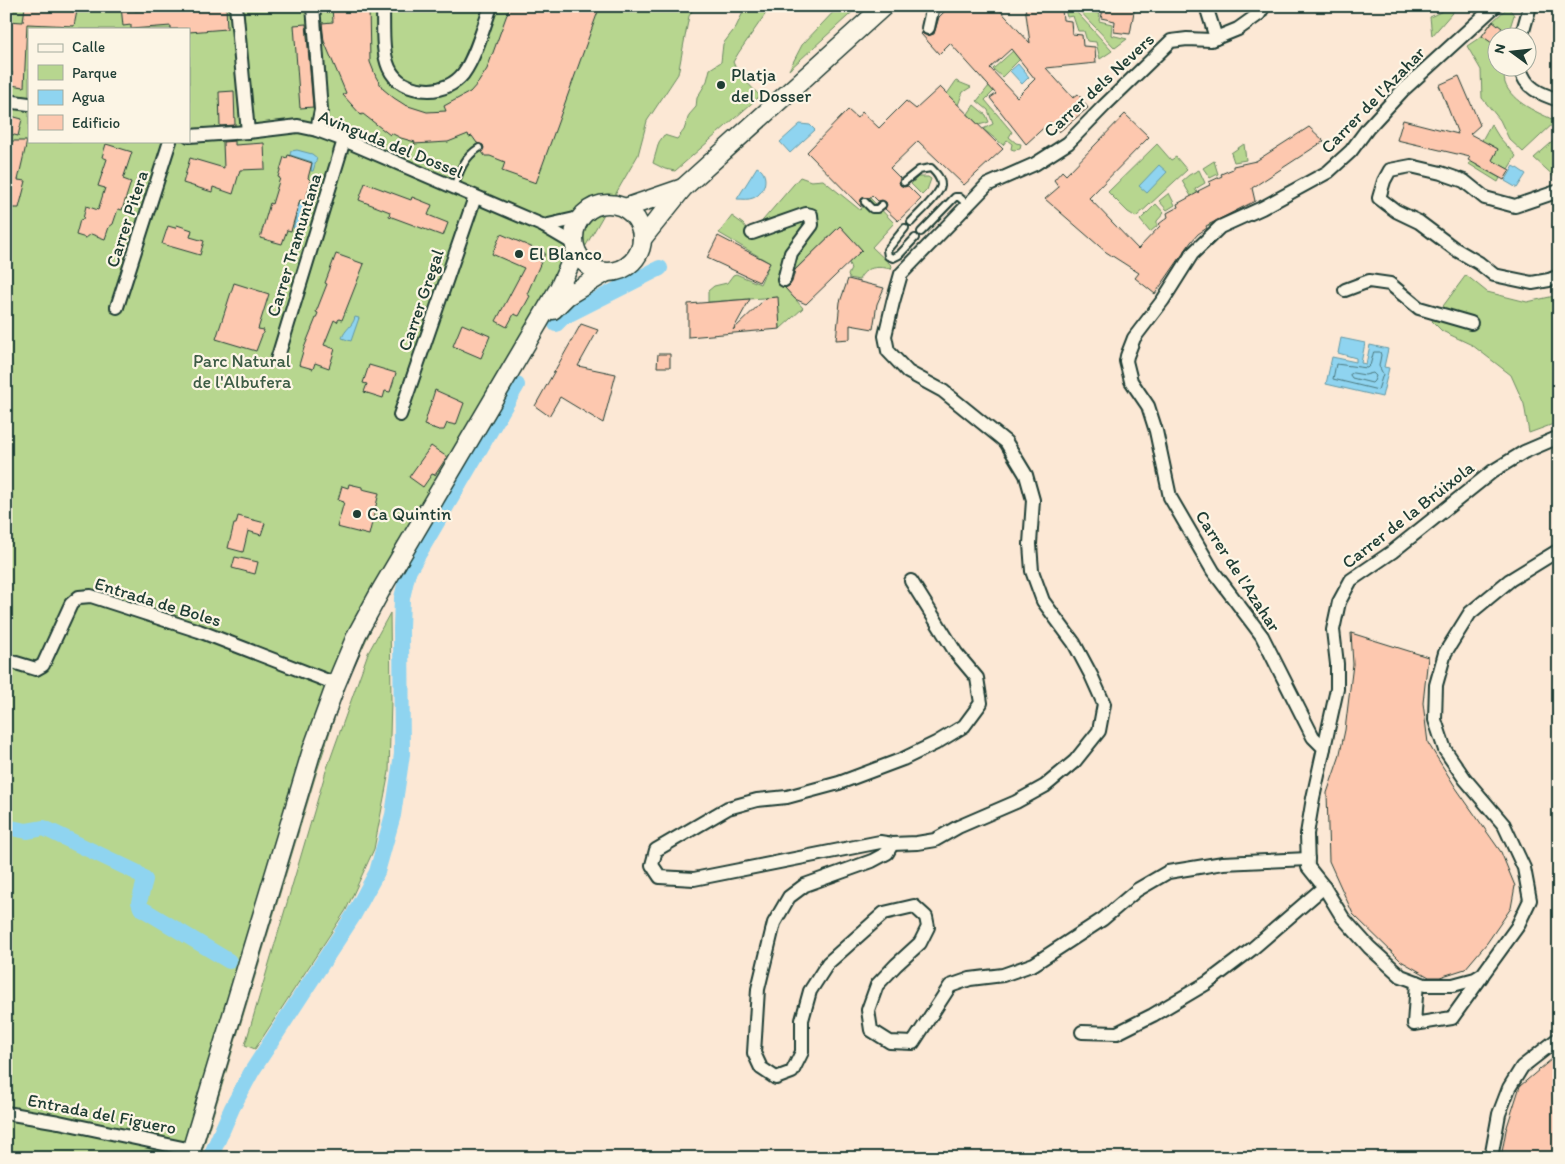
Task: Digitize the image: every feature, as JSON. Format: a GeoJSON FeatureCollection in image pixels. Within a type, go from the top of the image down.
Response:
{"type":"FeatureCollection","features":[{"type":"Feature","properties":{"kind":"street"},"geometry":{"type":"LineString","coordinates":[[236,6],[248,132]]}},
{"type":"Feature","properties":{"kind":"street"},"geometry":{"type":"LineString","coordinates":[[313,6],[321,110],[317,130]]}},
{"type":"Feature","properties":{"kind":"street"},"geometry":{"type":"LineString","coordinates":[[383,6],[386,64],[395,78],[407,87],[418,90],[435,90],[449,86],[463,74],[472,57],[491,6]]}},
{"type":"Feature","properties":{"kind":"street"},"geometry":{"type":"LineString","coordinates":[[642,239],[683,188],[884,6]]}},
{"type":"Feature","properties":{"kind":"street"},"geometry":{"type":"LineString","coordinates":[[928,28],[933,6]]}},
{"type":"Feature","properties":{"kind":"street"},"geometry":{"type":"LineString","coordinates":[[1206,6],[1216,38]]}},
{"type":"Feature","properties":{"kind":"street","name":"Carrer dels Nevers"},"geometry":{"type":"LineString","coordinates":[[892,844],[935,840],[958,827],[1016,802],[1045,786],[1075,761],[1099,731],[1104,704],[1092,675],[1074,643],[1044,601],[1032,571],[1030,544],[1033,500],[1026,475],[1006,442],[943,391],[908,372],[888,351],[885,336],[892,302],[902,274],[987,186],[1035,164],[1068,143],[1172,41],[1187,39],[1211,40],[1238,30],[1259,14],[1264,6]]}},
{"type":"Feature","properties":{"kind":"street","name":"Carrer de l'Azahar"},"geometry":{"type":"LineString","coordinates":[[1324,748],[1312,737],[1262,636],[1212,571],[1170,497],[1156,431],[1148,406],[1131,381],[1126,361],[1127,356],[1134,338],[1163,300],[1192,254],[1220,227],[1262,208],[1328,172],[1351,151],[1368,128],[1403,90],[1495,6]]}},
{"type":"Feature","properties":{"kind":"street"},"geometry":{"type":"LineString","coordinates":[[1524,28],[1530,6]]}},
{"type":"Feature","properties":{"kind":"street"},"geometry":{"type":"LineString","coordinates":[[1523,78],[1540,94],[1559,100]]}},
{"type":"Feature","properties":{"kind":"street"},"geometry":{"type":"LineString","coordinates":[[6,101],[28,104]]}},
{"type":"Feature","properties":{"kind":"street","name":"Avinguda del Dossel"},"geometry":{"type":"LineString","coordinates":[[190,136],[298,126],[317,130],[544,226],[575,247]]}},
{"type":"Feature","properties":{"kind":"street","name":"Carrer Tramuntana"},"geometry":{"type":"LineString","coordinates":[[277,360],[344,140]]}},
{"type":"Feature","properties":{"kind":"street","name":"Carrer Pitera"},"geometry":{"type":"LineString","coordinates":[[117,307],[170,142]]}},
{"type":"Feature","properties":{"kind":"street"},"geometry":{"type":"LineString","coordinates":[[1559,191],[1515,206],[1485,198],[1464,181],[1411,166],[1390,170],[1384,181],[1379,198],[1396,212],[1419,222],[1494,275],[1532,283],[1559,276]]}},
{"type":"Feature","properties":{"kind":"street"},"geometry":{"type":"LineString","coordinates":[[625,208],[683,188]]}},
{"type":"Feature","properties":{"kind":"street","name":"Carrer Gregal"},"geometry":{"type":"LineString","coordinates":[[400,415],[475,197]]}},
{"type":"Feature","properties":{"kind":"street"},"geometry":{"type":"LineString","coordinates":[[605,203],[616,204],[625,208],[638,221],[642,239],[640,250],[635,260],[616,272],[604,273],[594,270],[580,259],[575,247],[574,230],[579,218],[586,211],[605,203]]}},
{"type":"Feature","properties":{"kind":"street"},"geometry":{"type":"LineString","coordinates":[[752,233],[806,214],[812,215],[812,225],[791,253],[784,280]]}},
{"type":"Feature","properties":{"kind":"street"},"geometry":{"type":"LineString","coordinates":[[544,226],[579,218]]}},
{"type":"Feature","properties":{"kind":"street"},"geometry":{"type":"LineString","coordinates":[[190,1154],[312,750],[336,684],[358,634],[381,590],[559,288],[575,247]]}},
{"type":"Feature","properties":{"kind":"street"},"geometry":{"type":"LineString","coordinates":[[537,326],[567,296],[604,273]]}},
{"type":"Feature","properties":{"kind":"street"},"geometry":{"type":"LineString","coordinates":[[1344,290],[1369,281],[1390,284],[1418,308],[1471,323]]}},
{"type":"Feature","properties":{"kind":"street","name":"Carrer de la Brúixola"},"geometry":{"type":"LineString","coordinates":[[1324,748],[1337,690],[1337,664],[1332,630],[1339,602],[1351,580],[1392,552],[1494,470],[1524,452],[1559,437]]}},
{"type":"Feature","properties":{"kind":"street"},"geometry":{"type":"LineString","coordinates":[[1417,982],[1414,1024],[1452,1018],[1517,927],[1530,900],[1524,868],[1504,825],[1465,778],[1445,750],[1435,720],[1436,685],[1444,653],[1470,613],[1510,580],[1559,550]]}},
{"type":"Feature","properties":{"kind":"street"},"geometry":{"type":"LineString","coordinates":[[911,581],[956,653],[977,678],[981,703],[964,726],[903,759],[839,784],[787,797],[757,800],[728,808],[656,850],[652,865],[660,877],[694,879],[880,842],[892,844],[888,853],[872,861],[805,884],[789,896],[774,923],[758,989],[754,1053],[761,1068],[776,1078],[792,1072],[802,1052],[802,1020],[810,991],[828,963],[884,913],[914,906],[926,917],[928,927],[920,943],[877,985],[868,1010],[871,1030],[890,1042],[913,1043],[950,986],[970,979],[1002,975],[1034,964],[1103,919],[1137,890],[1168,872],[1223,863],[1308,863]]}},
{"type":"Feature","properties":{"kind":"street","name":"Entrada de Boles"},"geometry":{"type":"LineString","coordinates":[[6,660],[36,669],[43,665],[71,604],[79,597],[91,596],[199,630],[336,684]]}},
{"type":"Feature","properties":{"kind":"street"},"geometry":{"type":"LineString","coordinates":[[1324,748],[1307,834],[1308,863],[1343,918],[1369,947],[1401,976],[1424,986],[1453,986],[1484,974]]}},
{"type":"Feature","properties":{"kind":"street"},"geometry":{"type":"LineString","coordinates":[[1082,1032],[1117,1033],[1153,1015],[1207,983],[1252,949],[1324,887]]}},
{"type":"Feature","properties":{"kind":"street"},"geometry":{"type":"LineString","coordinates":[[1491,1158],[1498,1114],[1509,1088],[1522,1068],[1559,1038]]}},
{"type":"Feature","properties":{"kind":"street","name":"Entrada del Figuero"},"geometry":{"type":"LineString","coordinates":[[6,1113],[59,1122],[190,1154]]}},
{"type":"Feature","properties":{"kind":"lane"},"geometry":{"type":"LineString","coordinates":[[454,188],[464,163],[472,152],[479,148]]}},
{"type":"Feature","properties":{"kind":"lane"},"geometry":{"type":"LineString","coordinates":[[904,182],[918,170],[931,168],[939,178],[941,185],[935,196],[911,222]]}},
{"type":"Feature","properties":{"kind":"lane"},"geometry":{"type":"LineString","coordinates":[[921,232],[955,197],[959,197],[968,205]]}},
{"type":"Feature","properties":{"kind":"lane"},"geometry":{"type":"LineString","coordinates":[[865,202],[872,209],[877,209],[882,205]]}},
{"type":"Feature","properties":{"kind":"lane"},"geometry":{"type":"LineString","coordinates":[[905,228],[887,250],[888,256],[892,258],[899,255],[915,238]]}},
{"type":"Feature","properties":{"kind":"green space","name":"Parc Natural de l'Albufera"},"geometry":{"type":"Polygon","coordinates":[[[6,6],[695,6],[689,16],[678,74],[647,121],[638,155],[397,574],[346,683],[316,774],[200,1158],[6,1158],[6,6]]]}},
{"type":"Feature","properties":{"kind":"green space"},"geometry":{"type":"Polygon","coordinates":[[[746,6],[771,6],[733,62],[738,73],[760,96],[675,171],[665,169],[653,163],[659,142],[664,135],[677,139],[684,130],[689,115],[696,107],[697,98],[707,81],[710,69],[721,62],[723,44],[736,27],[746,6]]]}},
{"type":"Feature","properties":{"kind":"green space"},"geometry":{"type":"Polygon","coordinates":[[[839,6],[859,6],[789,70],[802,45],[839,6]]]}},
{"type":"Feature","properties":{"kind":"green space"},"geometry":{"type":"Polygon","coordinates":[[[1064,6],[1071,6],[1112,51],[1100,59],[1096,42],[1087,41],[1084,31],[1078,31],[1073,16],[1067,17],[1064,6]]]}},
{"type":"Feature","properties":{"kind":"green space"},"geometry":{"type":"Polygon","coordinates":[[[1075,6],[1087,6],[1087,10],[1100,14],[1099,21],[1112,24],[1111,35],[1127,39],[1115,48],[1075,6]]]}},
{"type":"Feature","properties":{"kind":"green space"},"geometry":{"type":"Polygon","coordinates":[[[1453,6],[1458,6],[1432,36],[1430,17],[1453,6]]]}},
{"type":"Feature","properties":{"kind":"green space"},"geometry":{"type":"Polygon","coordinates":[[[1508,7],[1514,15],[1510,28],[1488,28],[1488,78],[1504,78],[1509,90],[1520,102],[1556,121],[1523,152],[1509,139],[1500,120],[1482,98],[1481,70],[1467,46],[1482,36],[1490,24],[1508,7]]]}},
{"type":"Feature","properties":{"kind":"green space"},"geometry":{"type":"Polygon","coordinates":[[[1024,41],[1020,59],[1002,77],[993,69],[1024,41]]]}},
{"type":"Feature","properties":{"kind":"green space"},"geometry":{"type":"Polygon","coordinates":[[[991,71],[996,89],[985,100],[1012,132],[1009,137],[1016,143],[1021,144],[1020,149],[1011,149],[1012,144],[1007,140],[1003,145],[983,129],[993,124],[988,110],[977,101],[989,86],[983,80],[991,71]]]}},
{"type":"Feature","properties":{"kind":"green space"},"geometry":{"type":"Polygon","coordinates":[[[956,81],[971,87],[963,92],[958,105],[947,94],[956,81]]]}},
{"type":"Feature","properties":{"kind":"green space"},"geometry":{"type":"Polygon","coordinates":[[[974,105],[986,115],[989,122],[979,125],[968,114],[974,105]]]}},
{"type":"Feature","properties":{"kind":"green space"},"geometry":{"type":"Polygon","coordinates":[[[1491,124],[1499,137],[1516,156],[1508,169],[1492,160],[1498,149],[1487,143],[1476,165],[1500,178],[1498,182],[1469,164],[1491,124]]]}},
{"type":"Feature","properties":{"kind":"green space"},"geometry":{"type":"Polygon","coordinates":[[[1559,136],[1559,179],[1557,179],[1534,158],[1559,136]]]}},
{"type":"Feature","properties":{"kind":"green space"},"geometry":{"type":"Polygon","coordinates":[[[1157,144],[1171,160],[1176,157],[1187,170],[1136,217],[1128,212],[1108,192],[1157,144]]]}},
{"type":"Feature","properties":{"kind":"green space"},"geometry":{"type":"Polygon","coordinates":[[[1244,144],[1246,160],[1234,162],[1231,153],[1244,144]]]}},
{"type":"Feature","properties":{"kind":"green space"},"geometry":{"type":"Polygon","coordinates":[[[1214,161],[1218,174],[1210,178],[1203,168],[1214,161]]]}},
{"type":"Feature","properties":{"kind":"green space"},"geometry":{"type":"Polygon","coordinates":[[[1199,170],[1205,183],[1195,189],[1214,222],[1209,226],[1182,181],[1199,170]]]}},
{"type":"Feature","properties":{"kind":"green space"},"geometry":{"type":"Polygon","coordinates":[[[800,177],[811,181],[823,180],[860,210],[870,198],[894,223],[872,247],[892,266],[891,269],[872,268],[865,272],[859,280],[849,278],[848,275],[851,269],[849,263],[862,250],[840,226],[781,283],[803,308],[780,329],[777,297],[708,302],[708,291],[714,286],[727,283],[733,275],[736,274],[760,284],[770,263],[719,233],[732,216],[743,224],[751,234],[800,177]]]}},
{"type":"Feature","properties":{"kind":"green space"},"geometry":{"type":"Polygon","coordinates":[[[918,177],[928,177],[931,179],[927,190],[922,195],[911,184],[918,177]]]}},
{"type":"Feature","properties":{"kind":"green space"},"geometry":{"type":"Polygon","coordinates":[[[1169,193],[1175,205],[1167,210],[1159,201],[1169,193]]]}},
{"type":"Feature","properties":{"kind":"green space"},"geometry":{"type":"Polygon","coordinates":[[[1156,204],[1164,213],[1157,221],[1157,226],[1150,232],[1140,220],[1156,204]]]}},
{"type":"Feature","properties":{"kind":"green space"},"geometry":{"type":"Polygon","coordinates":[[[1466,275],[1487,292],[1527,302],[1559,295],[1559,422],[1529,433],[1524,404],[1511,375],[1472,345],[1442,331],[1432,321],[1466,275]]]}},
{"type":"Feature","properties":{"kind":"green space"},"geometry":{"type":"Polygon","coordinates":[[[390,613],[391,700],[389,772],[374,849],[346,910],[255,1049],[245,1045],[326,771],[368,653],[390,613]]]}},
{"type":"Feature","properties":{"kind":"water"},"geometry":{"type":"Polygon","coordinates":[[[1018,64],[1029,77],[1022,84],[1010,71],[1018,64]]]}},
{"type":"Feature","properties":{"kind":"water"},"geometry":{"type":"Polygon","coordinates":[[[800,124],[810,125],[815,130],[790,153],[780,142],[800,124]]]}},
{"type":"Feature","properties":{"kind":"water"},"geometry":{"type":"Polygon","coordinates":[[[297,150],[312,154],[317,158],[313,171],[311,171],[312,162],[290,155],[291,151],[297,150]]]}},
{"type":"Feature","properties":{"kind":"water"},"geometry":{"type":"Polygon","coordinates":[[[1159,165],[1167,172],[1147,193],[1139,186],[1159,165]]]}},
{"type":"Feature","properties":{"kind":"water"},"geometry":{"type":"Polygon","coordinates":[[[1514,166],[1526,174],[1517,188],[1505,181],[1514,166]]]}},
{"type":"Feature","properties":{"kind":"water"},"geometry":{"type":"Polygon","coordinates":[[[757,167],[764,174],[765,178],[761,192],[751,199],[737,199],[757,167]]]}},
{"type":"Feature","properties":{"kind":"water"},"geometry":{"type":"Polygon","coordinates":[[[294,202],[308,207],[301,230],[293,228],[298,209],[292,207],[294,202]]]}},
{"type":"Feature","properties":{"kind":"water"},"geometry":{"type":"Polygon","coordinates":[[[355,317],[359,318],[351,341],[342,338],[353,323],[355,317]]]}},
{"type":"Feature","properties":{"kind":"water"},"geometry":{"type":"Polygon","coordinates":[[[1341,338],[1365,343],[1361,363],[1366,364],[1370,345],[1388,349],[1384,367],[1389,368],[1382,397],[1326,384],[1332,357],[1356,362],[1356,358],[1338,353],[1341,338]]]}},
{"type":"Feature","properties":{"kind":"building"},"geometry":{"type":"Polygon","coordinates":[[[25,6],[78,6],[74,26],[27,24],[24,87],[11,85],[12,72],[6,72],[6,21],[23,22],[25,6]]]}},
{"type":"Feature","properties":{"kind":"building"},"geometry":{"type":"Polygon","coordinates":[[[121,6],[135,6],[135,11],[169,8],[169,6],[226,6],[227,29],[190,32],[190,28],[171,28],[171,26],[131,28],[131,25],[123,26],[121,6]]]}},
{"type":"Feature","properties":{"kind":"building"},"geometry":{"type":"Polygon","coordinates":[[[332,6],[369,6],[370,62],[376,77],[383,89],[394,98],[405,105],[427,112],[446,111],[444,106],[470,92],[478,83],[487,69],[510,6],[600,6],[536,183],[502,171],[505,162],[485,156],[482,152],[483,145],[477,143],[468,134],[448,142],[414,144],[415,142],[391,133],[390,135],[363,114],[361,115],[343,95],[346,93],[324,41],[322,23],[333,22],[332,6]]]}},
{"type":"Feature","properties":{"kind":"building"},"geometry":{"type":"Polygon","coordinates":[[[950,6],[996,6],[1030,43],[1025,6],[1051,6],[1062,9],[1063,20],[1071,21],[1072,34],[1082,35],[1083,46],[1095,47],[1096,63],[1046,68],[1073,98],[1078,94],[1088,108],[1059,132],[1050,122],[1026,144],[990,98],[996,94],[950,43],[939,54],[921,34],[927,36],[934,34],[939,17],[950,6]],[[1011,49],[990,68],[1017,97],[1035,79],[1011,49]]]}},
{"type":"Feature","properties":{"kind":"building"},"geometry":{"type":"Polygon","coordinates":[[[1104,6],[1135,6],[1130,34],[1114,32],[1115,21],[1101,18],[1104,6]]]}},
{"type":"Feature","properties":{"kind":"building"},"geometry":{"type":"Polygon","coordinates":[[[1493,21],[1502,28],[1488,28],[1488,40],[1482,36],[1493,21]]]}},
{"type":"Feature","properties":{"kind":"building"},"geometry":{"type":"Polygon","coordinates":[[[306,24],[313,107],[300,108],[294,25],[306,24]]]}},
{"type":"Feature","properties":{"kind":"building"},"geometry":{"type":"Polygon","coordinates":[[[1459,76],[1480,125],[1470,134],[1498,149],[1492,160],[1510,170],[1504,180],[1468,160],[1470,157],[1397,140],[1403,120],[1458,134],[1439,85],[1459,76]]]}},
{"type":"Feature","properties":{"kind":"building"},"geometry":{"type":"Polygon","coordinates":[[[940,87],[1003,149],[964,185],[918,141],[890,168],[900,178],[900,185],[908,186],[921,199],[898,221],[885,209],[886,202],[878,201],[872,195],[869,199],[864,197],[861,199],[861,207],[807,152],[848,110],[857,118],[862,112],[879,128],[906,101],[916,109],[940,87]]]}},
{"type":"Feature","properties":{"kind":"building"},"geometry":{"type":"Polygon","coordinates":[[[234,91],[235,125],[220,126],[219,92],[234,91]]]}},
{"type":"Feature","properties":{"kind":"building"},"geometry":{"type":"Polygon","coordinates":[[[1125,114],[1149,137],[1089,198],[1138,249],[1160,226],[1159,224],[1168,217],[1167,213],[1178,207],[1177,204],[1210,185],[1209,182],[1233,169],[1233,166],[1256,161],[1309,127],[1324,141],[1252,188],[1255,201],[1206,226],[1207,228],[1191,242],[1155,294],[1135,278],[1139,273],[1106,252],[1045,199],[1059,187],[1054,180],[1062,171],[1066,175],[1125,114]]]}},
{"type":"Feature","properties":{"kind":"building"},"geometry":{"type":"Polygon","coordinates":[[[11,116],[22,119],[18,136],[7,133],[11,116]]]}},
{"type":"Feature","properties":{"kind":"building"},"geometry":{"type":"Polygon","coordinates":[[[10,141],[27,141],[18,180],[26,181],[19,208],[6,208],[6,158],[10,141]]]}},
{"type":"Feature","properties":{"kind":"building"},"geometry":{"type":"Polygon","coordinates":[[[235,141],[235,145],[264,143],[265,169],[240,170],[233,194],[213,187],[212,192],[183,183],[190,158],[224,168],[223,142],[235,141]]]}},
{"type":"Feature","properties":{"kind":"building"},"geometry":{"type":"Polygon","coordinates":[[[106,144],[132,152],[123,179],[131,182],[122,210],[118,209],[105,239],[91,234],[86,238],[76,235],[86,206],[98,210],[105,188],[98,186],[107,159],[102,157],[106,144]]]}},
{"type":"Feature","properties":{"kind":"building"},"geometry":{"type":"Polygon","coordinates":[[[288,155],[312,163],[308,178],[311,181],[305,202],[300,200],[291,231],[287,230],[282,244],[260,238],[270,203],[272,204],[280,178],[278,177],[284,157],[287,158],[288,155]]]}},
{"type":"Feature","properties":{"kind":"building"},"geometry":{"type":"Polygon","coordinates":[[[365,183],[411,200],[412,197],[432,205],[428,215],[448,223],[443,236],[389,216],[390,212],[359,200],[365,183]]]}},
{"type":"Feature","properties":{"kind":"building"},"geometry":{"type":"Polygon","coordinates":[[[177,225],[192,230],[190,237],[204,241],[200,255],[162,244],[168,226],[175,228],[177,225]]]}},
{"type":"Feature","properties":{"kind":"building"},"geometry":{"type":"Polygon","coordinates":[[[840,226],[862,250],[806,304],[795,299],[785,288],[792,282],[795,270],[840,226]]]}},
{"type":"Feature","properties":{"kind":"building"},"geometry":{"type":"Polygon","coordinates":[[[501,234],[545,253],[527,294],[530,296],[519,316],[514,314],[507,327],[496,321],[524,268],[492,254],[501,234]]]}},
{"type":"Feature","properties":{"kind":"building"},"geometry":{"type":"Polygon","coordinates":[[[718,236],[770,263],[759,282],[707,258],[718,236]]]}},
{"type":"Feature","properties":{"kind":"building"},"geometry":{"type":"Polygon","coordinates":[[[336,254],[364,264],[342,320],[339,319],[337,322],[334,320],[324,345],[335,349],[329,368],[315,363],[313,369],[299,365],[318,313],[316,312],[336,254]]]}},
{"type":"Feature","properties":{"kind":"building"},"geometry":{"type":"Polygon","coordinates":[[[848,279],[884,288],[877,304],[873,329],[850,325],[850,339],[836,340],[840,302],[848,279]]]}},
{"type":"Feature","properties":{"kind":"building"},"geometry":{"type":"Polygon","coordinates":[[[234,283],[269,294],[258,329],[264,330],[256,351],[216,339],[234,283]]]}},
{"type":"Feature","properties":{"kind":"building"},"geometry":{"type":"Polygon","coordinates":[[[778,297],[780,329],[688,337],[688,304],[750,299],[733,330],[766,298],[778,297]]]}},
{"type":"Feature","properties":{"kind":"building"},"geometry":{"type":"Polygon","coordinates":[[[462,324],[490,336],[481,358],[453,346],[462,324]]]}},
{"type":"Feature","properties":{"kind":"building"},"geometry":{"type":"Polygon","coordinates":[[[581,324],[598,330],[578,366],[616,374],[603,423],[560,397],[549,416],[535,406],[581,324]]]}},
{"type":"Feature","properties":{"kind":"building"},"geometry":{"type":"Polygon","coordinates":[[[658,354],[670,354],[670,367],[657,367],[658,354]]]}},
{"type":"Feature","properties":{"kind":"building"},"geometry":{"type":"Polygon","coordinates":[[[369,365],[396,373],[390,392],[385,391],[383,398],[364,392],[367,384],[363,383],[369,365]]]}},
{"type":"Feature","properties":{"kind":"building"},"geometry":{"type":"Polygon","coordinates":[[[435,390],[464,403],[456,425],[447,423],[444,430],[424,425],[435,390]]]}},
{"type":"Feature","properties":{"kind":"building"},"geometry":{"type":"Polygon","coordinates":[[[431,446],[447,457],[435,475],[432,474],[423,487],[409,477],[431,446]]]}},
{"type":"Feature","properties":{"kind":"building","name":"Ca Quintin"},"geometry":{"type":"Polygon","coordinates":[[[349,484],[379,493],[369,535],[337,527],[344,502],[338,500],[342,486],[348,488],[349,484]]]}},
{"type":"Feature","properties":{"kind":"building"},"geometry":{"type":"Polygon","coordinates":[[[238,516],[265,523],[261,535],[248,531],[243,552],[228,548],[238,516]]]}},
{"type":"Feature","properties":{"kind":"building"},"geometry":{"type":"Polygon","coordinates":[[[235,557],[258,562],[255,574],[232,568],[235,557]]]}},
{"type":"Feature","properties":{"kind":"building"},"geometry":{"type":"Polygon","coordinates":[[[1351,633],[1428,657],[1423,703],[1428,743],[1456,788],[1501,852],[1515,886],[1511,908],[1487,943],[1465,969],[1440,977],[1429,977],[1401,961],[1353,914],[1329,861],[1327,793],[1339,758],[1345,730],[1353,664],[1351,633]]]}},
{"type":"Feature","properties":{"kind":"building"},"geometry":{"type":"Polygon","coordinates":[[[1559,1053],[1559,1158],[1501,1158],[1506,1130],[1520,1086],[1559,1053]]]}},
{"type":"Feature","properties":{"kind":"waterway"},"geometry":{"type":"LineString","coordinates":[[556,324],[563,317],[660,268]]}},
{"type":"Feature","properties":{"kind":"waterway"},"geometry":{"type":"LineString","coordinates":[[210,1158],[232,1108],[252,1071],[353,916],[377,872],[393,815],[402,754],[401,628],[402,598],[408,572],[517,385]]}},
{"type":"Feature","properties":{"kind":"waterway"},"geometry":{"type":"LineString","coordinates":[[6,827],[27,831],[44,828],[136,872],[145,880],[139,902],[141,908],[229,961]]}},
{"type":"Feature","properties":{"kind":"place","name":"Platja del Dosser"},"geometry":{"type":"Point","coordinates":[721,85]}},
{"type":"Feature","properties":{"kind":"place","name":"El Blanco"},"geometry":{"type":"Point","coordinates":[519,254]}},
{"type":"Feature","properties":{"kind":"place","name":"Ca Quintin"},"geometry":{"type":"Point","coordinates":[357,514]}}]}
